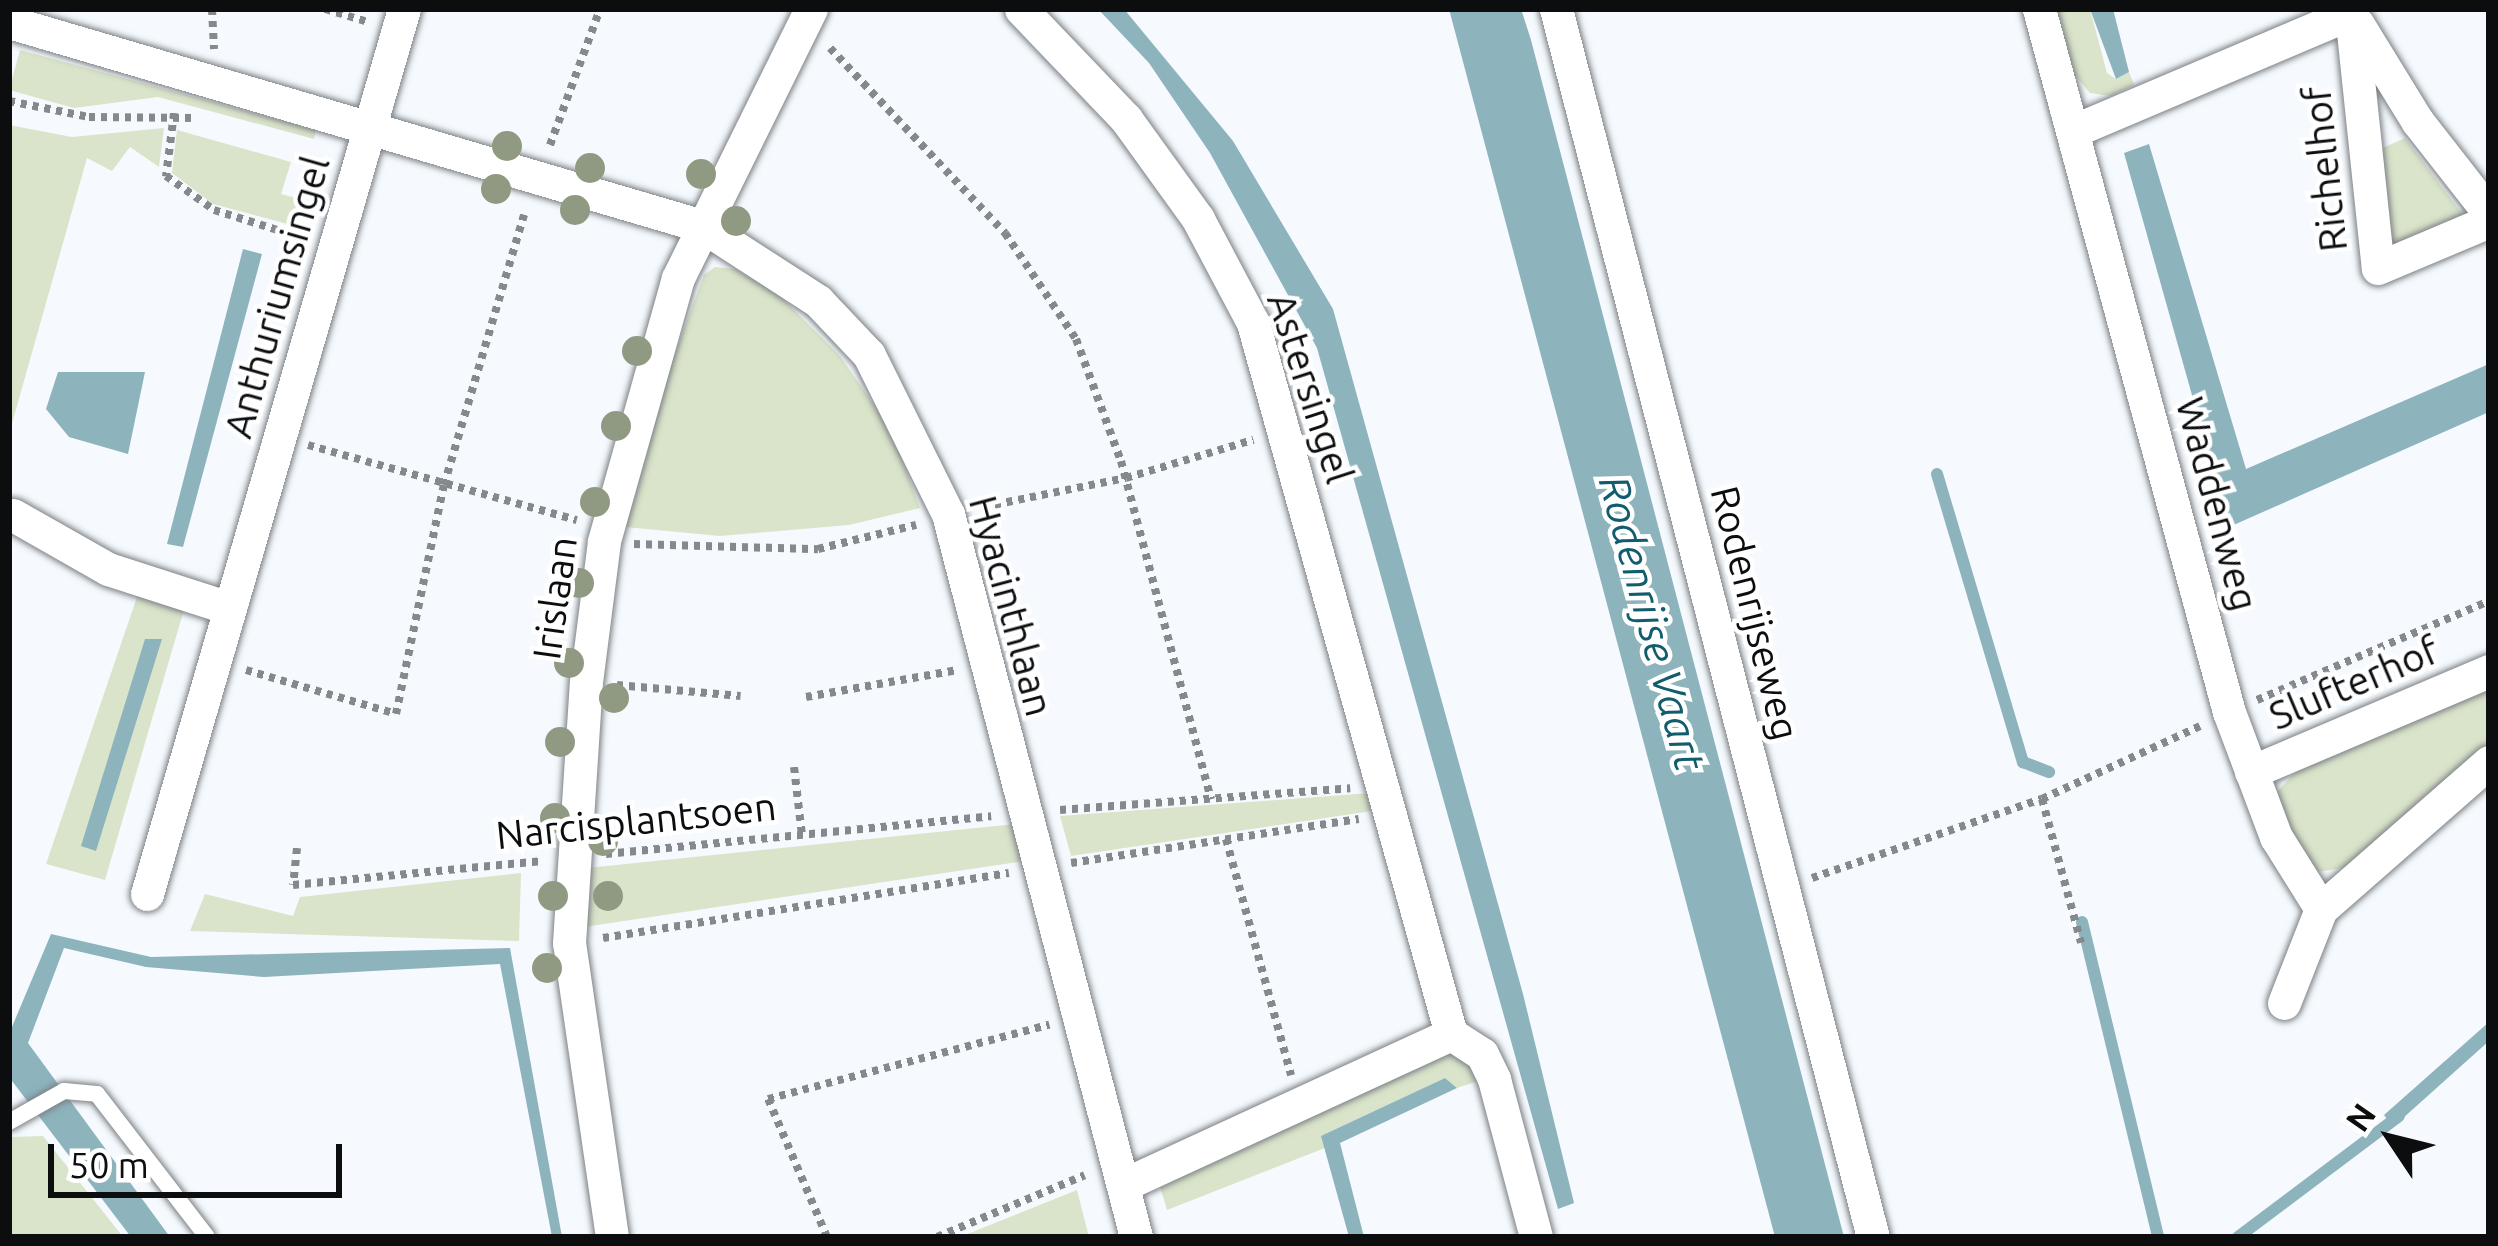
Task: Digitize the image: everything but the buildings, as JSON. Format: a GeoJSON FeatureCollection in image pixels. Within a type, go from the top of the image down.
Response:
{"type":"FeatureCollection","features":[{"type":"Feature","properties":{"kind":"street","name":"Anthuriumsingel"},"geometry":{"type":"LineString","coordinates":[[147,894],[404,9]]}},
{"type":"Feature","properties":{"kind":"street","name":"Astersingel"},"geometry":{"type":"LineString","coordinates":[[1021,9],[1126,119],[1198,219],[1253,323],[1451,1034],[1482,1054],[1494,1079],[1536,1237]]}},
{"type":"Feature","properties":{"kind":"street","name":"Rodenrijseweg"},"geometry":{"type":"LineString","coordinates":[[1556,9],[1874,1237]]}},
{"type":"Feature","properties":{"kind":"street","name":"Waddenweg"},"geometry":{"type":"LineString","coordinates":[[2039,9],[2229,712],[2276,837],[2321,909]]}},
{"type":"Feature","properties":{"kind":"street","name":"Richelhof"},"geometry":{"type":"LineString","coordinates":[[2073,131],[2350,11]]}},
{"type":"Feature","properties":{"kind":"street","name":"Richelhof"},"geometry":{"type":"LineString","coordinates":[[2350,11],[2418,122],[2489,217],[2378,268],[2350,11]]}},
{"type":"Feature","properties":{"kind":"street","name":"Irislaan"},"geometry":{"type":"LineString","coordinates":[[612,1237],[569,943],[586,682],[608,527],[678,278],[808,15]]}},
{"type":"Feature","properties":{"kind":"street","name":"Hyacinthlaan"},"geometry":{"type":"LineString","coordinates":[[9,22],[703,226],[818,301],[869,356],[947,514],[1022,814],[1123,1172],[1136,1237]]}},
{"type":"Feature","properties":{"kind":"street"},"geometry":{"type":"LineString","coordinates":[[14,515],[108,568],[229,608]]}},
{"type":"Feature","properties":{"kind":"street","name":"Slufterhof"},"geometry":{"type":"LineString","coordinates":[[2251,772],[2489,671]]}},
{"type":"Feature","properties":{"kind":"street"},"geometry":{"type":"LineString","coordinates":[[2284,1003],[2321,909],[2489,762]]}},
{"type":"Feature","properties":{"kind":"street"},"geometry":{"type":"LineString","coordinates":[[1123,1172],[1299,1104],[1451,1034]]}},
{"type":"Feature","properties":{"kind":"lane"},"geometry":{"type":"LineString","coordinates":[[17,1119],[64,1091],[97,1094],[208,1237]]}},
{"type":"Feature","properties":{"kind":"path"},"geometry":{"type":"LineString","coordinates":[[550,145],[600,9]]}},
{"type":"Feature","properties":{"kind":"path"},"geometry":{"type":"LineString","coordinates":[[808,15],[1006,233],[1076,339],[1121,460],[1211,799]]}},
{"type":"Feature","properties":{"kind":"path"},"geometry":{"type":"LineString","coordinates":[[9,101],[89,117],[174,113],[211,122]]}},
{"type":"Feature","properties":{"kind":"path"},"geometry":{"type":"LineString","coordinates":[[174,113],[166,176],[214,210],[336,248]]}},
{"type":"Feature","properties":{"kind":"path"},"geometry":{"type":"LineString","coordinates":[[214,661],[396,713],[444,485],[524,215]]}},
{"type":"Feature","properties":{"kind":"path"},"geometry":{"type":"LineString","coordinates":[[280,436],[608,527]]}},
{"type":"Feature","properties":{"kind":"path"},"geometry":{"type":"LineString","coordinates":[[1782,888],[2042,799],[2229,712],[2489,601]]}},
{"type":"Feature","properties":{"kind":"path"},"geometry":{"type":"LineString","coordinates":[[806,697],[985,665]]}},
{"type":"Feature","properties":{"kind":"path"},"geometry":{"type":"LineString","coordinates":[[586,682],[741,696]]}},
{"type":"Feature","properties":{"kind":"path"},"geometry":{"type":"LineString","coordinates":[[794,767],[802,835]]}},
{"type":"Feature","properties":{"kind":"path"},"geometry":{"type":"LineString","coordinates":[[1022,814],[1211,799],[1386,800]]}},
{"type":"Feature","properties":{"kind":"path"},"geometry":{"type":"LineString","coordinates":[[2042,799],[2081,943]]}},
{"type":"Feature","properties":{"kind":"path"},"geometry":{"type":"LineString","coordinates":[[569,943],[1226,839],[1386,800]]}},
{"type":"Feature","properties":{"kind":"path","name":"Narcisplantsoen"},"geometry":{"type":"LineString","coordinates":[[297,848],[293,885],[1022,814]]}},
{"type":"Feature","properties":{"kind":"path"},"geometry":{"type":"LineString","coordinates":[[1226,839],[1299,1104]]}},
{"type":"Feature","properties":{"kind":"path"},"geometry":{"type":"LineString","coordinates":[[826,1237],[768,1100],[1079,1017]]}},
{"type":"Feature","properties":{"kind":"path"},"geometry":{"type":"LineString","coordinates":[[937,1237],[1123,1172]]}},
{"type":"Feature","properties":{"kind":"green space"},"geometry":{"type":"Polygon","coordinates":[[[2055,9],[2090,9],[2107,73],[2116,79],[2129,72],[2134,85],[2111,96],[2090,93],[2072,72],[2055,9]]]}},
{"type":"Feature","properties":{"kind":"green space"},"geometry":{"type":"Polygon","coordinates":[[[20,50],[316,130],[314,139],[158,97],[74,108],[9,90],[20,50]]]}},
{"type":"Feature","properties":{"kind":"green space"},"geometry":{"type":"Polygon","coordinates":[[[9,125],[72,137],[164,128],[159,167],[130,147],[112,171],[87,158],[9,434],[9,125]]]}},
{"type":"Feature","properties":{"kind":"green space"},"geometry":{"type":"Polygon","coordinates":[[[177,130],[291,162],[281,194],[299,199],[291,225],[213,204],[172,173],[177,130]]]}},
{"type":"Feature","properties":{"kind":"green space"},"geometry":{"type":"Polygon","coordinates":[[[2405,138],[2466,219],[2391,251],[2376,151],[2405,138]]]}},
{"type":"Feature","properties":{"kind":"green space"},"geometry":{"type":"Polygon","coordinates":[[[715,267],[735,269],[776,292],[840,356],[892,431],[920,508],[849,525],[720,536],[625,527],[671,364],[704,275],[715,267]]]}},
{"type":"Feature","properties":{"kind":"green space"},"geometry":{"type":"Polygon","coordinates":[[[138,594],[185,606],[105,880],[46,864],[138,594]]]}},
{"type":"Feature","properties":{"kind":"green space"},"geometry":{"type":"Polygon","coordinates":[[[2489,683],[2489,743],[2350,867],[2316,872],[2283,817],[2278,791],[2298,769],[2489,683]]]}},
{"type":"Feature","properties":{"kind":"green space"},"geometry":{"type":"Polygon","coordinates":[[[1371,793],[1372,811],[1071,856],[1060,816],[1371,793]]]}},
{"type":"Feature","properties":{"kind":"green space"},"geometry":{"type":"Polygon","coordinates":[[[1015,824],[1024,861],[584,927],[587,868],[1015,824]]]}},
{"type":"Feature","properties":{"kind":"green space"},"geometry":{"type":"Polygon","coordinates":[[[521,873],[519,941],[190,931],[205,894],[293,916],[300,897],[521,873]]]}},
{"type":"Feature","properties":{"kind":"green space"},"geometry":{"type":"Polygon","coordinates":[[[1444,1048],[1473,1064],[1478,1081],[1457,1088],[1445,1078],[1322,1136],[1325,1148],[1167,1210],[1159,1183],[1444,1048]]]}},
{"type":"Feature","properties":{"kind":"green space"},"geometry":{"type":"Polygon","coordinates":[[[43,1136],[123,1237],[9,1237],[9,1137],[43,1136]]]}},
{"type":"Feature","properties":{"kind":"green space"},"geometry":{"type":"Polygon","coordinates":[[[1077,1190],[1089,1237],[960,1237],[1077,1190]]]}},
{"type":"Feature","properties":{"kind":"water"},"geometry":{"type":"Polygon","coordinates":[[[1098,9],[1124,9],[1233,141],[1333,309],[1523,994],[1574,1203],[1558,1209],[1317,348],[1210,153],[1149,63],[1098,9]]]}},
{"type":"Feature","properties":{"kind":"water","name":"Rodenrijse Vaart"},"geometry":{"type":"Polygon","coordinates":[[[1449,9],[1521,9],[1531,40],[1844,1237],[1775,1237],[1449,9]]]}},
{"type":"Feature","properties":{"kind":"water"},"geometry":{"type":"Polygon","coordinates":[[[2090,9],[2113,9],[2129,72],[2116,79],[2090,9]]]}},
{"type":"Feature","properties":{"kind":"water"},"geometry":{"type":"Polygon","coordinates":[[[2149,144],[2246,469],[2489,364],[2489,412],[2229,527],[2124,153],[2149,144]]]}},
{"type":"Feature","properties":{"kind":"water"},"geometry":{"type":"Polygon","coordinates":[[[243,249],[262,254],[183,547],[167,544],[243,249]]]}},
{"type":"Feature","properties":{"kind":"water"},"geometry":{"type":"Polygon","coordinates":[[[58,372],[145,372],[128,454],[69,437],[46,409],[58,372]]]}},
{"type":"Feature","properties":{"kind":"water"},"geometry":{"type":"Polygon","coordinates":[[[145,639],[162,639],[96,851],[81,846],[145,639]]]}},
{"type":"Feature","properties":{"kind":"water"},"geometry":{"type":"Polygon","coordinates":[[[51,934],[151,957],[510,948],[562,1237],[552,1237],[500,964],[264,977],[146,967],[64,948],[28,1043],[170,1237],[131,1237],[9,1077],[9,1034],[51,934]]]}},
{"type":"Feature","properties":{"kind":"water"},"geometry":{"type":"Polygon","coordinates":[[[2489,1022],[2489,1041],[2393,1127],[2384,1115],[2489,1022]]]}},
{"type":"Feature","properties":{"kind":"water"},"geometry":{"type":"Polygon","coordinates":[[[1445,1078],[1457,1088],[1340,1143],[1364,1237],[1349,1237],[1321,1136],[1445,1078]]]}},
{"type":"Feature","properties":{"kind":"waterway"},"geometry":{"type":"LineString","coordinates":[[1937,474],[2023,762],[2049,772]]}},
{"type":"Feature","properties":{"kind":"waterway"},"geometry":{"type":"LineString","coordinates":[[2082,922],[2158,1237]]}},
{"type":"Feature","properties":{"kind":"waterway"},"geometry":{"type":"LineString","coordinates":[[2238,1237],[2399,1116]]}}]}
